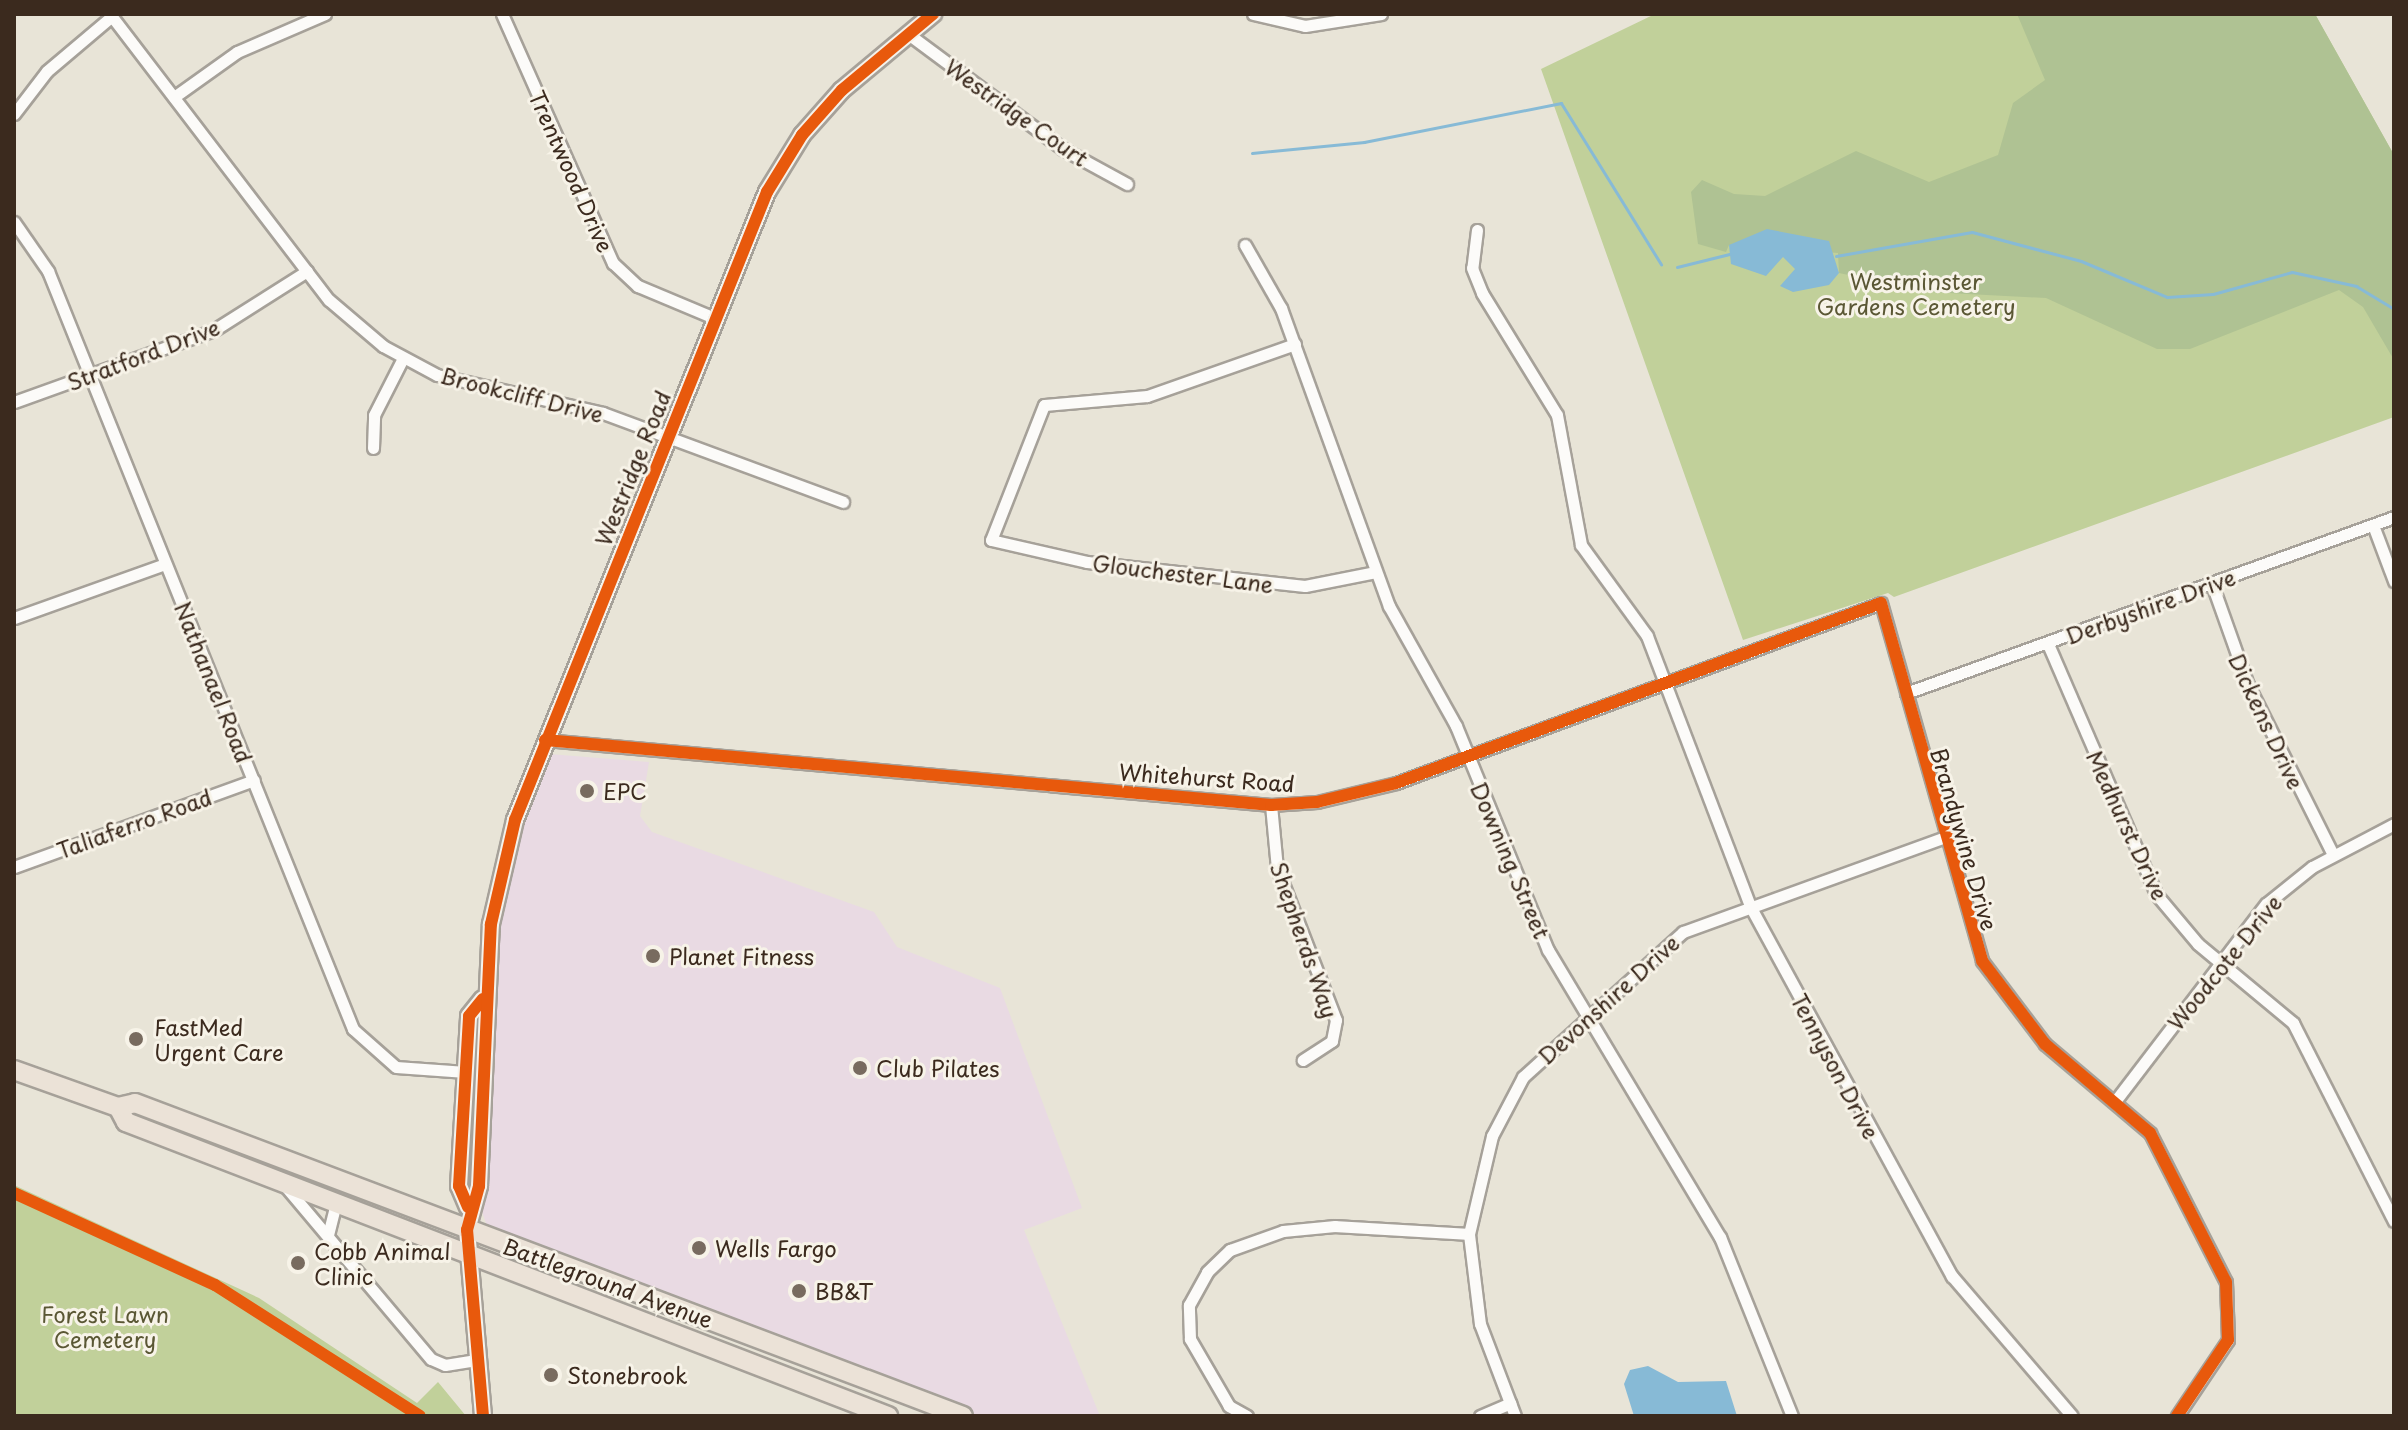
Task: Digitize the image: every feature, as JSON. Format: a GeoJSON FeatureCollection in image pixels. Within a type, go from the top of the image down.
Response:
{"type":"FeatureCollection","features":[{"type":"Feature","properties":{"kind":"main road","name":"Westridge Road"},"geometry":{"type":"LineString","coordinates":[[483,1416],[466,1254],[468,1207],[479,1186],[489,1018],[483,999],[503,864],[545,740],[767,192],[802,135],[842,90],[911,36],[933,14]]}},
{"type":"Feature","properties":{"kind":"main road","name":"Westridge Road"},"geometry":{"type":"LineString","coordinates":[[468,1207],[459,1186],[469,1016],[483,999]]}},
{"type":"Feature","properties":{"kind":"main road","name":"Battleground Avenue"},"geometry":{"type":"LineString","coordinates":[[14,1070],[118,1107],[135,1103],[963,1416]]}},
{"type":"Feature","properties":{"kind":"main road","name":"Battleground Avenue"},"geometry":{"type":"LineString","coordinates":[[118,1107],[126,1122],[888,1416]]}},
{"type":"Feature","properties":{"kind":"main road"},"geometry":{"type":"LineString","coordinates":[[780,1375],[798,1370],[833,1380],[843,1371]]}},
{"type":"Feature","properties":{"kind":"street"},"geometry":{"type":"LineString","coordinates":[[174,97],[237,52],[325,14]]}},
{"type":"Feature","properties":{"kind":"street","name":"Trentwood Drive"},"geometry":{"type":"LineString","coordinates":[[502,14],[613,263],[638,286],[717,319]]}},
{"type":"Feature","properties":{"kind":"street"},"geometry":{"type":"LineString","coordinates":[[1253,14],[1305,26],[1381,14]]}},
{"type":"Feature","properties":{"kind":"street"},"geometry":{"type":"LineString","coordinates":[[14,114],[47,71],[111,15]]}},
{"type":"Feature","properties":{"kind":"street","name":"Brookcliff Drive"},"geometry":{"type":"LineString","coordinates":[[111,15],[307,271],[357,326],[403,358],[481,388],[666,435],[843,502]]}},
{"type":"Feature","properties":{"kind":"street","name":"Westridge Court"},"geometry":{"type":"LineString","coordinates":[[911,36],[1063,149],[1127,184]]}},
{"type":"Feature","properties":{"kind":"street","name":"Nathanael Road"},"geometry":{"type":"LineString","coordinates":[[14,222],[48,271],[353,1029],[396,1067],[466,1072]]}},
{"type":"Feature","properties":{"kind":"street","name":"Tennyson Drive"},"geometry":{"type":"LineString","coordinates":[[1477,230],[1472,268],[1482,293],[1557,415],[1581,545],[1647,636],[1661,681],[1750,906],[1952,1276],[2072,1416]]}},
{"type":"Feature","properties":{"kind":"street","name":"Downing Street"},"geometry":{"type":"LineString","coordinates":[[1245,245],[1268,277],[1295,344],[1376,572],[1468,756],[1548,950],[1584,1015],[1720,1237],[1792,1416]]}},
{"type":"Feature","properties":{"kind":"street","name":"Stratford Drive"},"geometry":{"type":"LineString","coordinates":[[14,402],[214,330],[307,271]]}},
{"type":"Feature","properties":{"kind":"street","name":"Glouchester Lane"},"geometry":{"type":"LineString","coordinates":[[1295,344],[1147,396],[1044,405],[991,540],[1087,562],[1305,586],[1376,572]]}},
{"type":"Feature","properties":{"kind":"street"},"geometry":{"type":"LineString","coordinates":[[373,448],[374,415],[403,358]]}},
{"type":"Feature","properties":{"kind":"street","name":"Derbyshire Drive"},"geometry":{"type":"LineString","coordinates":[[1906,693],[2394,517]]}},
{"type":"Feature","properties":{"kind":"street"},"geometry":{"type":"LineString","coordinates":[[2373,525],[2394,581]]}},
{"type":"Feature","properties":{"kind":"street"},"geometry":{"type":"LineString","coordinates":[[14,618],[165,564]]}},
{"type":"Feature","properties":{"kind":"street","name":"Dickens Drive"},"geometry":{"type":"LineString","coordinates":[[2212,584],[2248,685],[2333,855]]}},
{"type":"Feature","properties":{"kind":"street","name":"Whitehurst Road"},"geometry":{"type":"LineString","coordinates":[[545,740],[1271,805],[1351,796],[1468,756],[1661,681],[1881,603]]}},
{"type":"Feature","properties":{"kind":"street","name":"Brandywine Drive"},"geometry":{"type":"LineString","coordinates":[[1881,603],[1942,838],[1973,943],[2001,992],[2055,1054],[2116,1100],[2158,1144],[2230,1296],[2222,1356],[2177,1416]]}},
{"type":"Feature","properties":{"kind":"street","name":"Medhurst Drive"},"geometry":{"type":"LineString","coordinates":[[2048,644],[2156,894],[2221,963],[2302,1036],[2394,1221]]}},
{"type":"Feature","properties":{"kind":"street","name":"Taliaferro Road"},"geometry":{"type":"LineString","coordinates":[[14,867],[254,780]]}},
{"type":"Feature","properties":{"kind":"street","name":"Shepherds Way"},"geometry":{"type":"LineString","coordinates":[[1271,805],[1277,868],[1336,1020],[1332,1041],[1303,1060]]}},
{"type":"Feature","properties":{"kind":"street","name":"Woodcote Drive"},"geometry":{"type":"LineString","coordinates":[[2116,1100],[2266,904],[2333,855],[2394,824]]}},
{"type":"Feature","properties":{"kind":"street","name":"Devonshire Drive"},"geometry":{"type":"LineString","coordinates":[[1515,1416],[1480,1324],[1469,1234],[1506,1105],[1584,1015],[1662,945],[1750,906],[1942,838]]}},
{"type":"Feature","properties":{"kind":"street"},"geometry":{"type":"LineString","coordinates":[[283,1183],[435,1363],[475,1360]]}},
{"type":"Feature","properties":{"kind":"street"},"geometry":{"type":"LineString","coordinates":[[328,1235],[336,1202]]}},
{"type":"Feature","properties":{"kind":"street"},"geometry":{"type":"LineString","coordinates":[[1247,1416],[1229,1406],[1190,1339],[1189,1305],[1207,1272],[1230,1250],[1283,1231],[1335,1226],[1469,1234]]}},
{"type":"Feature","properties":{"kind":"street"},"geometry":{"type":"LineString","coordinates":[[1480,1416],[1510,1403]]}},
{"type":"Feature","properties":{"kind":"shaded area"},"geometry":{"type":"Polygon","coordinates":[[[549,754],[649,762],[640,816],[652,832],[874,912],[897,947],[1000,988],[1082,1208],[1024,1230],[1100,1416],[973,1416],[487,1226],[481,1209],[498,939],[516,844],[549,754]]]}},
{"type":"Feature","properties":{"kind":"green space","name":"Westminster Gardens Cemetery"},"geometry":{"type":"Polygon","coordinates":[[[1655,14],[2315,14],[2394,155],[2394,417],[1894,597],[1888,593],[1743,640],[1541,69],[1655,14]]]}},
{"type":"Feature","properties":{"kind":"green space"},"geometry":{"type":"Polygon","coordinates":[[[2017,14],[2315,14],[2394,155],[2394,360],[2363,307],[2339,290],[2190,349],[2157,349],[2046,298],[1930,292],[1839,273],[1838,253],[1729,245],[1726,252],[1698,244],[1691,192],[1702,180],[1734,194],[1765,196],[1856,151],[1929,182],[1998,155],[2013,103],[2045,80],[2017,14]]]}},
{"type":"Feature","properties":{"kind":"green space","name":"Forest Lawn Cemetery"},"geometry":{"type":"Polygon","coordinates":[[[14,1185],[259,1298],[417,1403],[438,1382],[466,1416],[14,1416],[14,1185]]]}},
{"type":"Feature","properties":{"kind":"water"},"geometry":{"type":"Polygon","coordinates":[[[1767,229],[1829,241],[1839,273],[1829,285],[1793,292],[1780,286],[1795,269],[1783,257],[1766,276],[1731,264],[1729,245],[1767,229]]]}},
{"type":"Feature","properties":{"kind":"water"},"geometry":{"type":"Polygon","coordinates":[[[1648,1366],[1678,1382],[1726,1381],[1737,1416],[1634,1416],[1624,1384],[1630,1370],[1648,1366]]]}},
{"type":"Feature","properties":{"kind":"waterway"},"geometry":{"type":"LineString","coordinates":[[1252,153],[1364,142],[1561,103],[1661,264]]}},
{"type":"Feature","properties":{"kind":"waterway"},"geometry":{"type":"LineString","coordinates":[[1836,256],[1972,232],[2081,261],[2167,297],[2213,294],[2292,272],[2356,286],[2394,309]]}},
{"type":"Feature","properties":{"kind":"waterway"},"geometry":{"type":"LineString","coordinates":[[1677,267],[1729,254]]}},
{"type":"Feature","properties":{"kind":"cycle path"},"geometry":{"type":"LineString","coordinates":[[483,1416],[467,1230],[479,1186],[491,924],[515,820],[767,192],[802,135],[842,90],[933,14]]}},
{"type":"Feature","properties":{"kind":"cycle path"},"geometry":{"type":"LineString","coordinates":[[545,740],[1271,805],[1317,802],[1396,783],[1881,603],[1982,961],[2045,1044],[2150,1133],[2226,1282],[2228,1340],[2177,1416]]}},
{"type":"Feature","properties":{"kind":"cycle path"},"geometry":{"type":"LineString","coordinates":[[468,1207],[459,1186],[469,1016],[483,999]]}},
{"type":"Feature","properties":{"kind":"cycle path"},"geometry":{"type":"LineString","coordinates":[[14,1193],[215,1285],[420,1416]]}},
{"type":"Feature","properties":{"kind":"place","name":"EPC"},"geometry":{"type":"Point","coordinates":[587,791]}},
{"type":"Feature","properties":{"kind":"place","name":"Planet Fitness"},"geometry":{"type":"Point","coordinates":[653,956]}},
{"type":"Feature","properties":{"kind":"place","name":"FastMed Urgent Care"},"geometry":{"type":"Point","coordinates":[136,1039]}},
{"type":"Feature","properties":{"kind":"place","name":"Club Pilates"},"geometry":{"type":"Point","coordinates":[860,1068]}},
{"type":"Feature","properties":{"kind":"place","name":"Wells Fargo"},"geometry":{"type":"Point","coordinates":[699,1248]}},
{"type":"Feature","properties":{"kind":"place","name":"Cobb Animal Clinic"},"geometry":{"type":"Point","coordinates":[298,1263]}},
{"type":"Feature","properties":{"kind":"place","name":"BB&T"},"geometry":{"type":"Point","coordinates":[799,1291]}},
{"type":"Feature","properties":{"kind":"place","name":"Stonebrook"},"geometry":{"type":"Point","coordinates":[551,1375]}}]}
